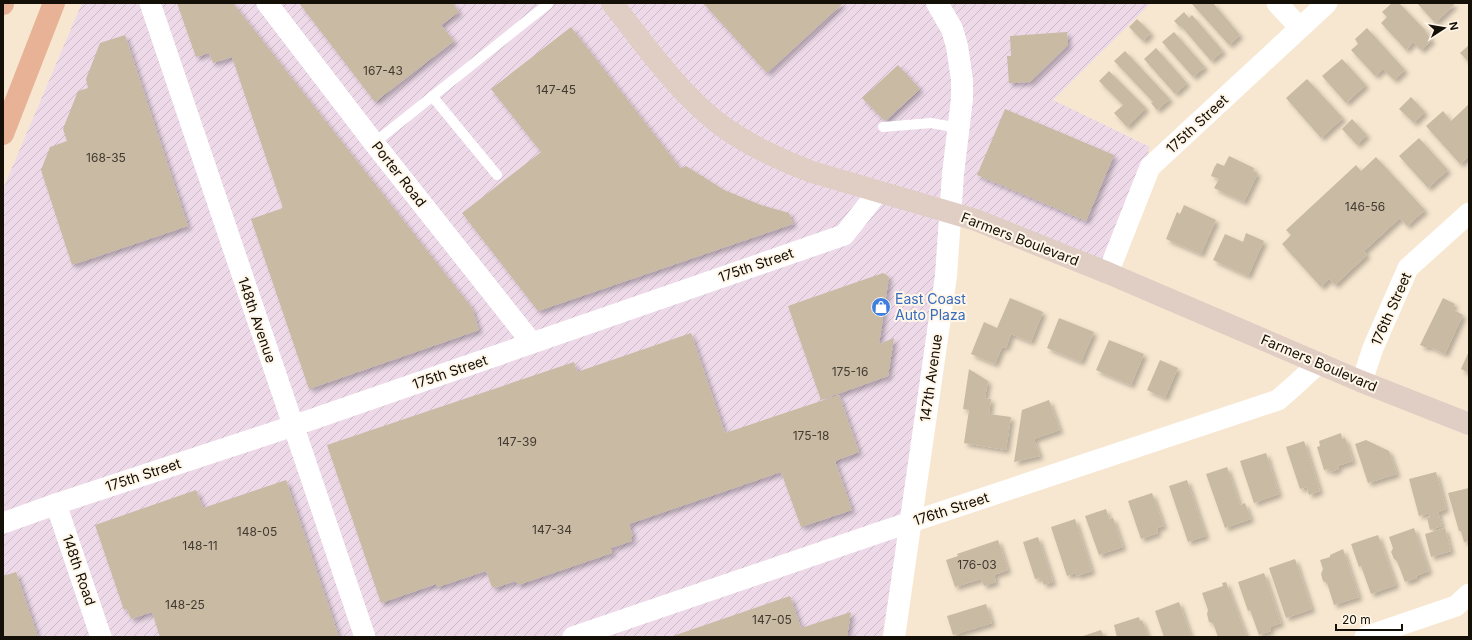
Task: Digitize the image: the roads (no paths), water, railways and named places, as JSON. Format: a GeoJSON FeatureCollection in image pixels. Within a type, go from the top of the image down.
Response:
{"type":"FeatureCollection","features":[{"type":"Feature","properties":{"kind":"highway"},"geometry":{"type":"LineString","coordinates":[[3,134],[54,3]]}},
{"type":"Feature","properties":{"kind":"main road","name":"Farmers Boulevard"},"geometry":{"type":"LineString","coordinates":[[612,3],[672,79],[698,106],[720,124],[754,145],[794,166],[976,220],[1108,273],[1318,363],[1469,424]]}},
{"type":"Feature","properties":{"kind":"street","name":"148th Avenue"},"geometry":{"type":"LineString","coordinates":[[150,3],[365,637]]}},
{"type":"Feature","properties":{"kind":"street","name":"Porter Road"},"geometry":{"type":"LineString","coordinates":[[267,3],[374,143],[532,343]]}},
{"type":"Feature","properties":{"kind":"street","name":"147th Avenue"},"geometry":{"type":"LineString","coordinates":[[894,637],[946,276],[953,174],[962,99],[960,64],[952,29],[937,3]]}},
{"type":"Feature","properties":{"kind":"street"},"geometry":{"type":"LineString","coordinates":[[1277,3],[1300,28]]}},
{"type":"Feature","properties":{"kind":"street","name":"175th Street"},"geometry":{"type":"LineString","coordinates":[[1108,273],[1150,167],[1327,3]]}},
{"type":"Feature","properties":{"kind":"street","name":"175th Street"},"geometry":{"type":"LineString","coordinates":[[3,523],[56,504],[293,426],[844,235],[878,192]]}},
{"type":"Feature","properties":{"kind":"street","name":"176th Street"},"geometry":{"type":"LineString","coordinates":[[1362,381],[1373,348],[1408,268],[1469,213]]}},
{"type":"Feature","properties":{"kind":"street","name":"176th Street"},"geometry":{"type":"LineString","coordinates":[[573,637],[867,536],[911,523],[1278,400],[1318,363]]}},
{"type":"Feature","properties":{"kind":"street","name":"148th Road"},"geometry":{"type":"LineString","coordinates":[[56,504],[101,637]]}},
{"type":"Feature","properties":{"kind":"street"},"geometry":{"type":"LineString","coordinates":[[1365,637],[1456,606],[1469,594]]}},
{"type":"Feature","properties":{"kind":"lane"},"geometry":{"type":"LineString","coordinates":[[374,143],[548,4]]}},
{"type":"Feature","properties":{"kind":"lane"},"geometry":{"type":"LineString","coordinates":[[432,96],[497,175]]}},
{"type":"Feature","properties":{"kind":"lane"},"geometry":{"type":"LineString","coordinates":[[882,127],[931,123],[959,128]]}},
{"type":"Feature","properties":{"kind":"place","name":"East Coast Auto Plaza"},"geometry":{"type":"Point","coordinates":[881,307]}}]}
